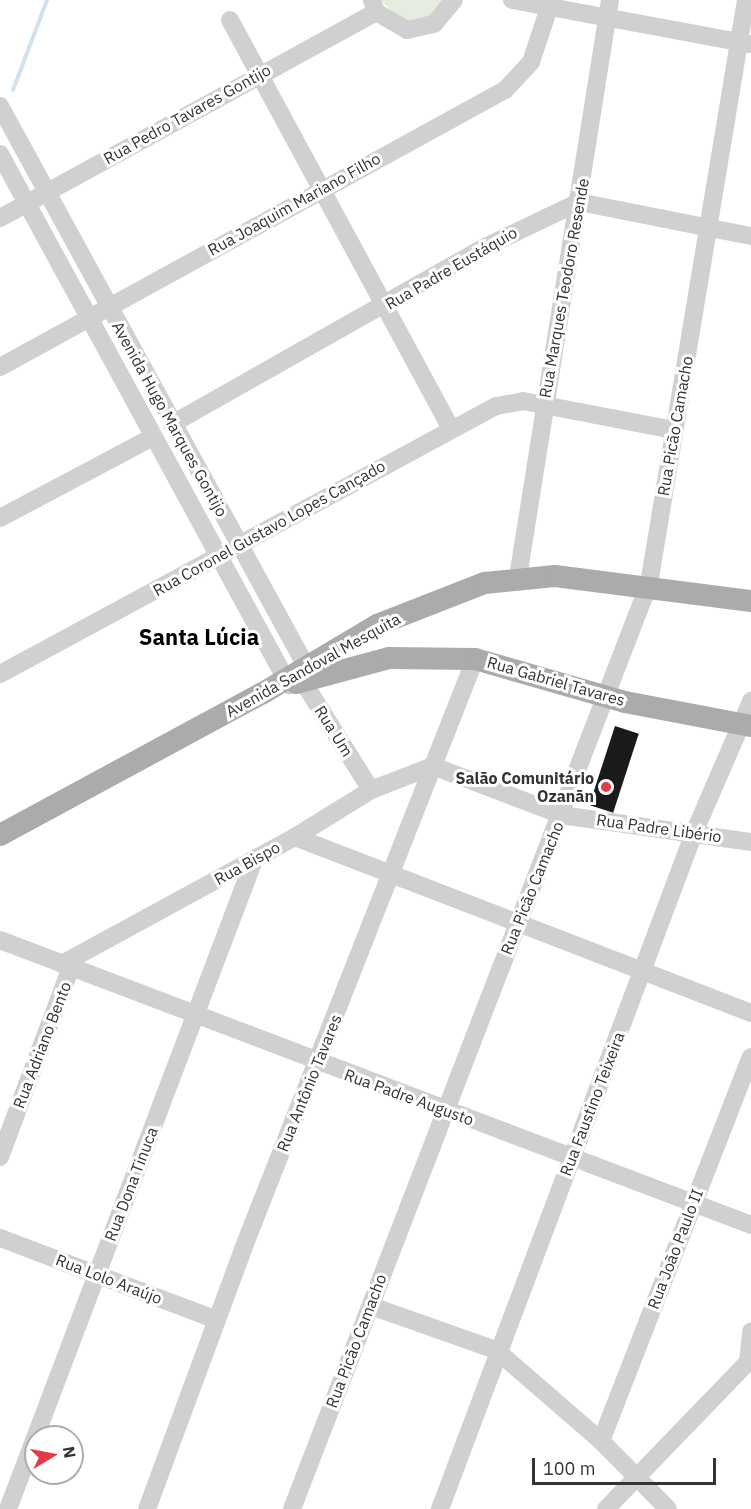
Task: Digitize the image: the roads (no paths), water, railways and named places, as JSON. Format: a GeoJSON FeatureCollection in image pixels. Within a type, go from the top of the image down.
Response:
{"type":"FeatureCollection","features":[{"type":"Feature","properties":{"kind":"main road","name":"Avenida Sandoval Mesquita"},"geometry":{"type":"LineString","coordinates":[[0,835],[263,693],[303,676],[377,626],[442,596],[518,577],[649,584],[751,601]]}},
{"type":"Feature","properties":{"kind":"main road"},"geometry":{"type":"LineString","coordinates":[[377,626],[371,631],[369,647],[374,654],[390,658]]}},
{"type":"Feature","properties":{"kind":"main road","name":"Rua Gabriel Tavares"},"geometry":{"type":"LineString","coordinates":[[303,676],[390,658],[475,658],[605,696],[747,725]]}},
{"type":"Feature","properties":{"kind":"street"},"geometry":{"type":"LineString","coordinates":[[374,6],[393,25],[421,29],[446,15],[454,0]]}},
{"type":"Feature","properties":{"kind":"street"},"geometry":{"type":"LineString","coordinates":[[512,0],[608,20],[745,43]]}},
{"type":"Feature","properties":{"kind":"street","name":"Rua Marques Teodoro Resende"},"geometry":{"type":"LineString","coordinates":[[518,577],[543,407],[579,202],[610,0]]}},
{"type":"Feature","properties":{"kind":"street","name":"Rua Picão Camacho"},"geometry":{"type":"LineString","coordinates":[[292,1509],[371,1306],[442,1111],[519,922],[649,584],[674,430],[745,43],[746,0]]}},
{"type":"Feature","properties":{"kind":"street","name":"Rua Pedro Tavares Gontijo"},"geometry":{"type":"LineString","coordinates":[[0,218],[257,75],[374,6]]}},
{"type":"Feature","properties":{"kind":"street","name":"Rua Joaquim Mariano Filho"},"geometry":{"type":"LineString","coordinates":[[0,367],[319,189],[505,90],[531,62],[549,8]]}},
{"type":"Feature","properties":{"kind":"street"},"geometry":{"type":"LineString","coordinates":[[230,20],[257,75],[450,427]]}},
{"type":"Feature","properties":{"kind":"street","name":"Avenida Hugo Marques Gontijo"},"geometry":{"type":"LineString","coordinates":[[0,106],[239,544],[303,676]]}},
{"type":"Feature","properties":{"kind":"street","name":"Avenida Hugo Marques Gontijo"},"geometry":{"type":"LineString","coordinates":[[0,154],[218,555],[303,676]]}},
{"type":"Feature","properties":{"kind":"street"},"geometry":{"type":"LineString","coordinates":[[579,202],[710,231],[751,236]]}},
{"type":"Feature","properties":{"kind":"street","name":"Rua Padre Eustáquio"},"geometry":{"type":"LineString","coordinates":[[172,424],[384,308],[494,242],[579,202]]}},
{"type":"Feature","properties":{"kind":"street","name":"Rua Coronel Gustavo Lopes Cançado"},"geometry":{"type":"LineString","coordinates":[[0,674],[450,427],[509,401],[674,430]]}},
{"type":"Feature","properties":{"kind":"street"},"geometry":{"type":"LineString","coordinates":[[0,518],[153,437]]}},
{"type":"Feature","properties":{"kind":"street","name":"Rua Antônio Tavares"},"geometry":{"type":"LineString","coordinates":[[147,1509],[389,875],[475,658]]}},
{"type":"Feature","properties":{"kind":"street","name":"Rua Um"},"geometry":{"type":"LineString","coordinates":[[303,676],[371,790]]}},
{"type":"Feature","properties":{"kind":"street","name":"Rua Faustino Teixeira"},"geometry":{"type":"LineString","coordinates":[[440,1509],[496,1350],[694,833],[747,725],[751,701]]}},
{"type":"Feature","properties":{"kind":"street","name":"Rua Bispo"},"geometry":{"type":"LineString","coordinates":[[67,966],[295,837],[371,790],[433,766]]}},
{"type":"Feature","properties":{"kind":"street","name":"Rua Padre Libério"},"geometry":{"type":"LineString","coordinates":[[433,766],[561,814],[751,842]]}},
{"type":"Feature","properties":{"kind":"street"},"geometry":{"type":"LineString","coordinates":[[295,837],[751,1013]]}},
{"type":"Feature","properties":{"kind":"street","name":"Rua Dona Tinuca"},"geometry":{"type":"LineString","coordinates":[[8,1509],[254,860]]}},
{"type":"Feature","properties":{"kind":"street","name":"Rua Padre Augusto"},"geometry":{"type":"LineString","coordinates":[[0,940],[442,1111],[572,1155],[692,1204],[751,1225]]}},
{"type":"Feature","properties":{"kind":"street","name":"Rua Adriano Bento"},"geometry":{"type":"LineString","coordinates":[[0,1156],[67,966]]}},
{"type":"Feature","properties":{"kind":"street","name":"Rua João Paulo II"},"geometry":{"type":"LineString","coordinates":[[601,1441],[751,1057]]}},
{"type":"Feature","properties":{"kind":"street","name":"Rua Lolo Araújo"},"geometry":{"type":"LineString","coordinates":[[0,1238],[218,1320]]}},
{"type":"Feature","properties":{"kind":"street"},"geometry":{"type":"LineString","coordinates":[[371,1306],[496,1350],[601,1441],[668,1509]]}},
{"type":"Feature","properties":{"kind":"street"},"geometry":{"type":"LineString","coordinates":[[606,1509],[634,1475],[750,1360],[751,1331]]}},
{"type":"Feature","properties":{"kind":"waterway"},"geometry":{"type":"LineString","coordinates":[[13,90],[47,0]]}},
{"type":"Feature","properties":{"kind":"place","name":"Salão Comunitário Ozanãn"},"geometry":{"type":"Point","coordinates":[606,787]}},
{"type":"Feature","properties":{"kind":"district","name":"Santa Lúcia"},"geometry":{"type":"Point","coordinates":[199,637]}}]}
